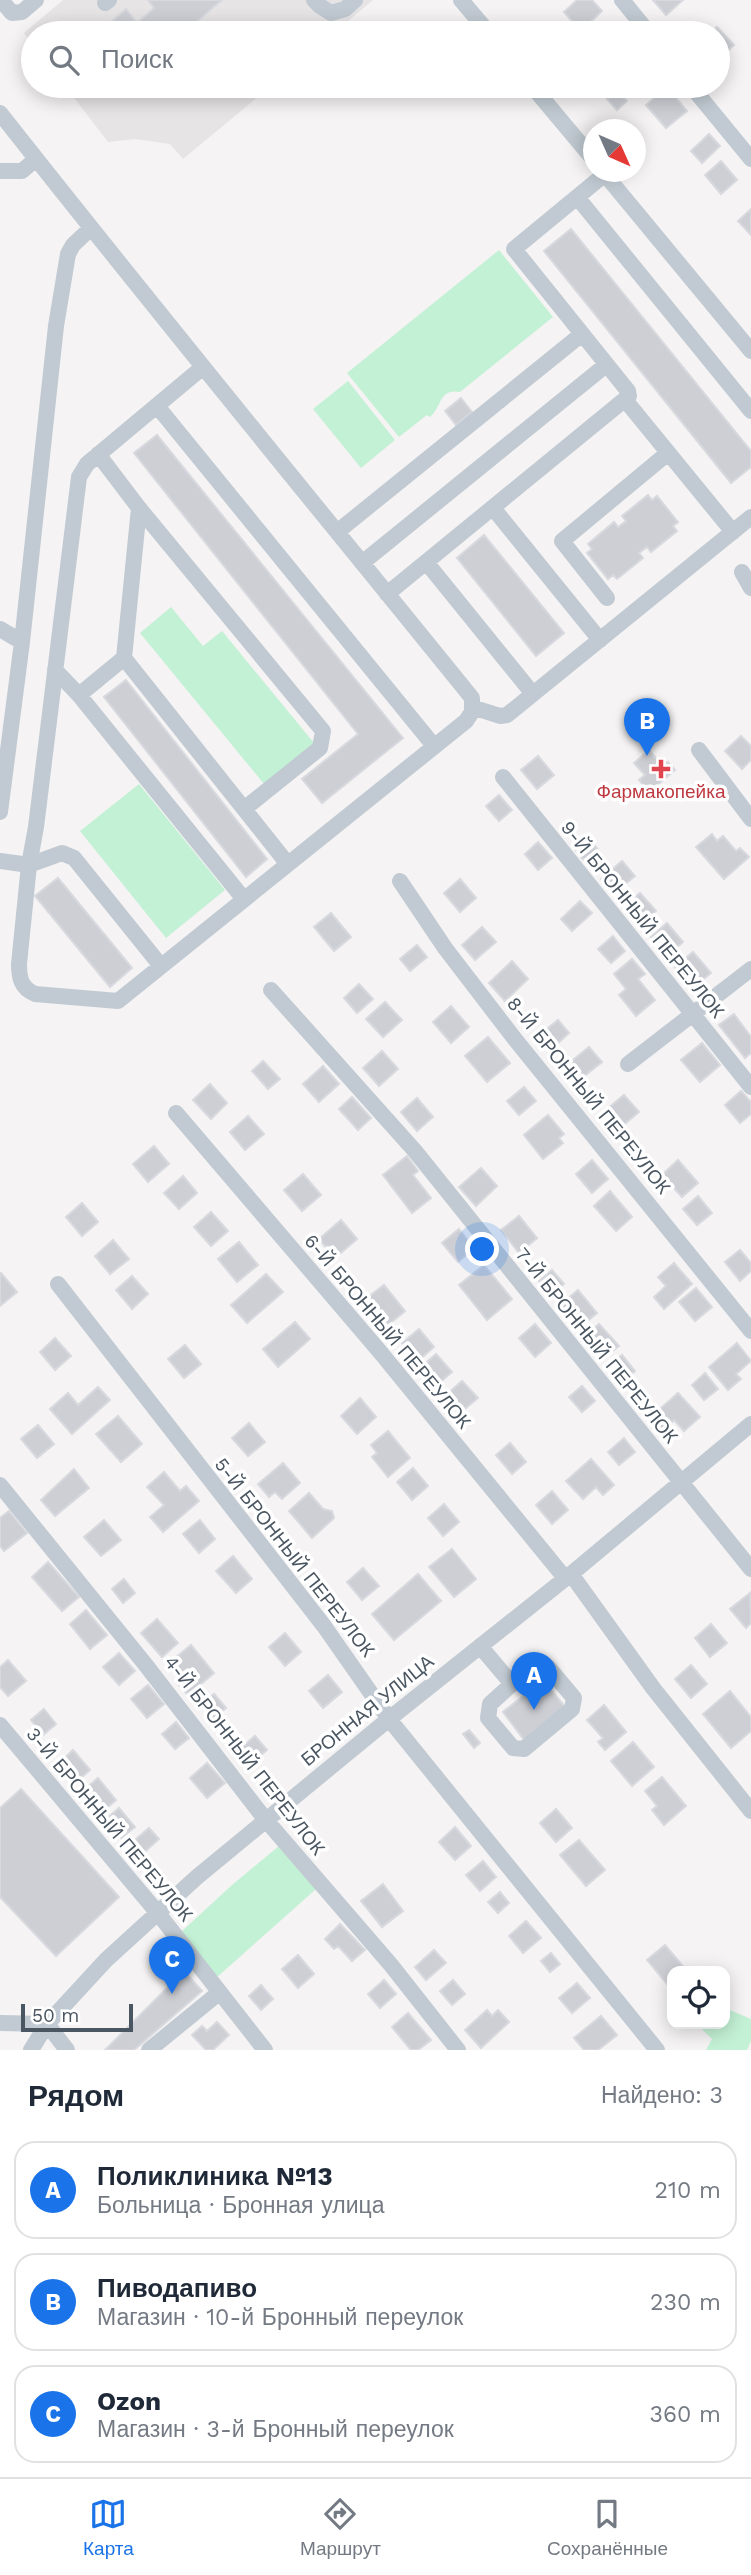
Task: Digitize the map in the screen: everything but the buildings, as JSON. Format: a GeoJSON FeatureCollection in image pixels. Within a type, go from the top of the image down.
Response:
{"type":"FeatureCollection","features":[{"type":"Feature","properties":{"kind":"street"},"geometry":{"type":"LineString","coordinates":[[1,0],[12,13],[22,12],[36,0]]}},
{"type":"Feature","properties":{"kind":"street"},"geometry":{"type":"LineString","coordinates":[[314,0],[331,13],[345,9],[355,0]]}},
{"type":"Feature","properties":{"kind":"street"},"geometry":{"type":"LineString","coordinates":[[461,0],[479,21]]}},
{"type":"Feature","properties":{"kind":"street"},"geometry":{"type":"LineString","coordinates":[[622,0],[639,21]]}},
{"type":"Feature","properties":{"kind":"street"},"geometry":{"type":"LineString","coordinates":[[542,98],[583,148]]}},
{"type":"Feature","properties":{"kind":"street"},"geometry":{"type":"LineString","coordinates":[[701,98],[751,159]]}},
{"type":"Feature","properties":{"kind":"street"},"geometry":{"type":"LineString","coordinates":[[0,113],[472,698],[472,707],[466,721],[118,1001],[35,994],[26,990],[19,978],[19,964],[29,865],[79,477],[87,464],[203,367]]}},
{"type":"Feature","properties":{"kind":"street"},"geometry":{"type":"LineString","coordinates":[[0,171],[22,171],[36,159]]}},
{"type":"Feature","properties":{"kind":"street"},"geometry":{"type":"LineString","coordinates":[[387,594],[626,401],[628,391],[514,249],[594,182]]}},
{"type":"Feature","properties":{"kind":"street"},"geometry":{"type":"LineString","coordinates":[[611,182],[751,351]]}},
{"type":"Feature","properties":{"kind":"street"},"geometry":{"type":"LineString","coordinates":[[577,197],[751,411]]}},
{"type":"Feature","properties":{"kind":"street"},"geometry":{"type":"LineString","coordinates":[[0,812],[22,642],[56,326],[68,254],[73,245],[91,228]]}},
{"type":"Feature","properties":{"kind":"street"},"geometry":{"type":"LineString","coordinates":[[337,532],[582,334]]}},
{"type":"Feature","properties":{"kind":"street"},"geometry":{"type":"LineString","coordinates":[[362,563],[606,365]]}},
{"type":"Feature","properties":{"kind":"street"},"geometry":{"type":"LineString","coordinates":[[626,401],[733,532]]}},
{"type":"Feature","properties":{"kind":"street"},"geometry":{"type":"LineString","coordinates":[[157,406],[434,746]]}},
{"type":"Feature","properties":{"kind":"street"},"geometry":{"type":"LineString","coordinates":[[607,598],[562,541],[668,453]]}},
{"type":"Feature","properties":{"kind":"street"},"geometry":{"type":"LineString","coordinates":[[99,454],[139,508],[323,731],[320,748],[244,809]]}},
{"type":"Feature","properties":{"kind":"street"},"geometry":{"type":"LineString","coordinates":[[139,508],[124,658],[287,863]]}},
{"type":"Feature","properties":{"kind":"street"},"geometry":{"type":"LineString","coordinates":[[493,508],[600,640]]}},
{"type":"Feature","properties":{"kind":"street"},"geometry":{"type":"LineString","coordinates":[[472,707],[504,716],[751,517]]}},
{"type":"Feature","properties":{"kind":"street"},"geometry":{"type":"LineString","coordinates":[[426,562],[533,694]]}},
{"type":"Feature","properties":{"kind":"street"},"geometry":{"type":"LineString","coordinates":[[742,572],[751,588]]}},
{"type":"Feature","properties":{"kind":"street"},"geometry":{"type":"LineString","coordinates":[[0,629],[22,642]]}},
{"type":"Feature","properties":{"kind":"street"},"geometry":{"type":"LineString","coordinates":[[79,695],[124,658]]}},
{"type":"Feature","properties":{"kind":"street"},"geometry":{"type":"LineString","coordinates":[[55,670],[79,695],[243,898]]}},
{"type":"Feature","properties":{"kind":"street"},"geometry":{"type":"LineString","coordinates":[[0,671],[17,671]]}},
{"type":"Feature","properties":{"kind":"street"},"geometry":{"type":"LineString","coordinates":[[699,750],[751,819]]}},
{"type":"Feature","properties":{"kind":"street","name":"9-Й БРОННЫЙ ПЕРЕУЛОК"},"geometry":{"type":"LineString","coordinates":[[503,777],[751,1087]]}},
{"type":"Feature","properties":{"kind":"street"},"geometry":{"type":"LineString","coordinates":[[0,861],[29,865],[62,853],[74,858],[161,966]]}},
{"type":"Feature","properties":{"kind":"street","name":"8-Й БРОННЫЙ ПЕРЕУЛОК"},"geometry":{"type":"LineString","coordinates":[[400,881],[445,948],[514,1038],[751,1331]]}},
{"type":"Feature","properties":{"kind":"street"},"geometry":{"type":"LineString","coordinates":[[628,1064],[751,969]]}},
{"type":"Feature","properties":{"kind":"street","name":"7-Й БРОННЫЙ ПЕРЕУЛОК"},"geometry":{"type":"LineString","coordinates":[[271,990],[415,1151],[751,1569]]}},
{"type":"Feature","properties":{"kind":"street","name":"6-Й БРОННЫЙ ПЕРЕУЛОК"},"geometry":{"type":"LineString","coordinates":[[176,1113],[568,1576],[751,1811]]}},
{"type":"Feature","properties":{"kind":"street","name":"5-Й БРОННЫЙ ПЕРЕУЛОК"},"geometry":{"type":"LineString","coordinates":[[58,1284],[324,1626],[389,1719],[657,2050]]}},
{"type":"Feature","properties":{"kind":"street","name":"БРОННАЯ УЛИЦА"},"geometry":{"type":"LineString","coordinates":[[31,2050],[47,2024],[106,1960],[157,1912],[265,1819],[568,1576],[751,1424]]}},
{"type":"Feature","properties":{"kind":"street","name":"4-Й БРОННЫЙ ПЕРЕУЛОК"},"geometry":{"type":"LineString","coordinates":[[0,1485],[145,1664],[265,1819],[391,1965],[458,2050]]}},
{"type":"Feature","properties":{"kind":"street"},"geometry":{"type":"LineString","coordinates":[[480,1646],[512,1684]]}},
{"type":"Feature","properties":{"kind":"street"},"geometry":{"type":"LineString","coordinates":[[535,1667],[548,1667],[573,1698],[572,1709],[524,1749],[513,1748],[488,1718],[490,1703],[512,1684],[535,1667]]}},
{"type":"Feature","properties":{"kind":"street","name":"3-Й БРОННЫЙ ПЕРЕУЛОК"},"geometry":{"type":"LineString","coordinates":[[0,1725],[157,1912],[265,2050]]}},
{"type":"Feature","properties":{"kind":"street"},"geometry":{"type":"LineString","coordinates":[[149,2050],[220,1992]]}},
{"type":"Feature","properties":{"kind":"street"},"geometry":{"type":"LineString","coordinates":[[0,2023],[47,2024],[68,2050]]}},
{"type":"Feature","properties":{"kind":"shaded area"},"geometry":{"type":"Polygon","coordinates":[[[63,0],[373,0],[348,21],[38,21],[63,0]]]}},
{"type":"Feature","properties":{"kind":"shaded area"},"geometry":{"type":"Polygon","coordinates":[[[74,98],[257,98],[183,159],[170,144],[135,139],[108,142],[74,98]]]}},
{"type":"Feature","properties":{"kind":"green space"},"geometry":{"type":"Polygon","coordinates":[[[499,250],[553,317],[460,392],[444,396],[430,417],[427,415],[399,437],[347,373],[499,250]]]}},
{"type":"Feature","properties":{"kind":"green space"},"geometry":{"type":"Polygon","coordinates":[[[348,381],[395,440],[361,468],[313,409],[348,381]]]}},
{"type":"Feature","properties":{"kind":"green space"},"geometry":{"type":"Polygon","coordinates":[[[171,607],[203,646],[222,631],[314,743],[264,784],[140,633],[171,607]]]}},
{"type":"Feature","properties":{"kind":"green space"},"geometry":{"type":"Polygon","coordinates":[[[139,784],[225,890],[166,938],[80,831],[139,784]]]}},
{"type":"Feature","properties":{"kind":"green space"},"geometry":{"type":"Polygon","coordinates":[[[279,1846],[316,1889],[216,1978],[181,1932],[279,1846]]]}},
{"type":"Feature","properties":{"kind":"green space"},"geometry":{"type":"Polygon","coordinates":[[[730,2010],[751,2019],[751,2041],[747,2050],[706,2050],[712,2039],[702,2029],[730,2029],[730,2010]]]}},
{"type":"Feature","properties":{"kind":"place","name":"Пиводапиво"},"geometry":{"type":"Point","coordinates":[647,756]}},
{"type":"Feature","properties":{"kind":"place","name":"Фармакопейка"},"geometry":{"type":"Point","coordinates":[661,769]}},
{"type":"Feature","properties":{"kind":"place","name":"Поликлиника №13"},"geometry":{"type":"Point","coordinates":[534,1710]}},
{"type":"Feature","properties":{"kind":"place","name":"Ozon"},"geometry":{"type":"Point","coordinates":[172,1994]}}]}
